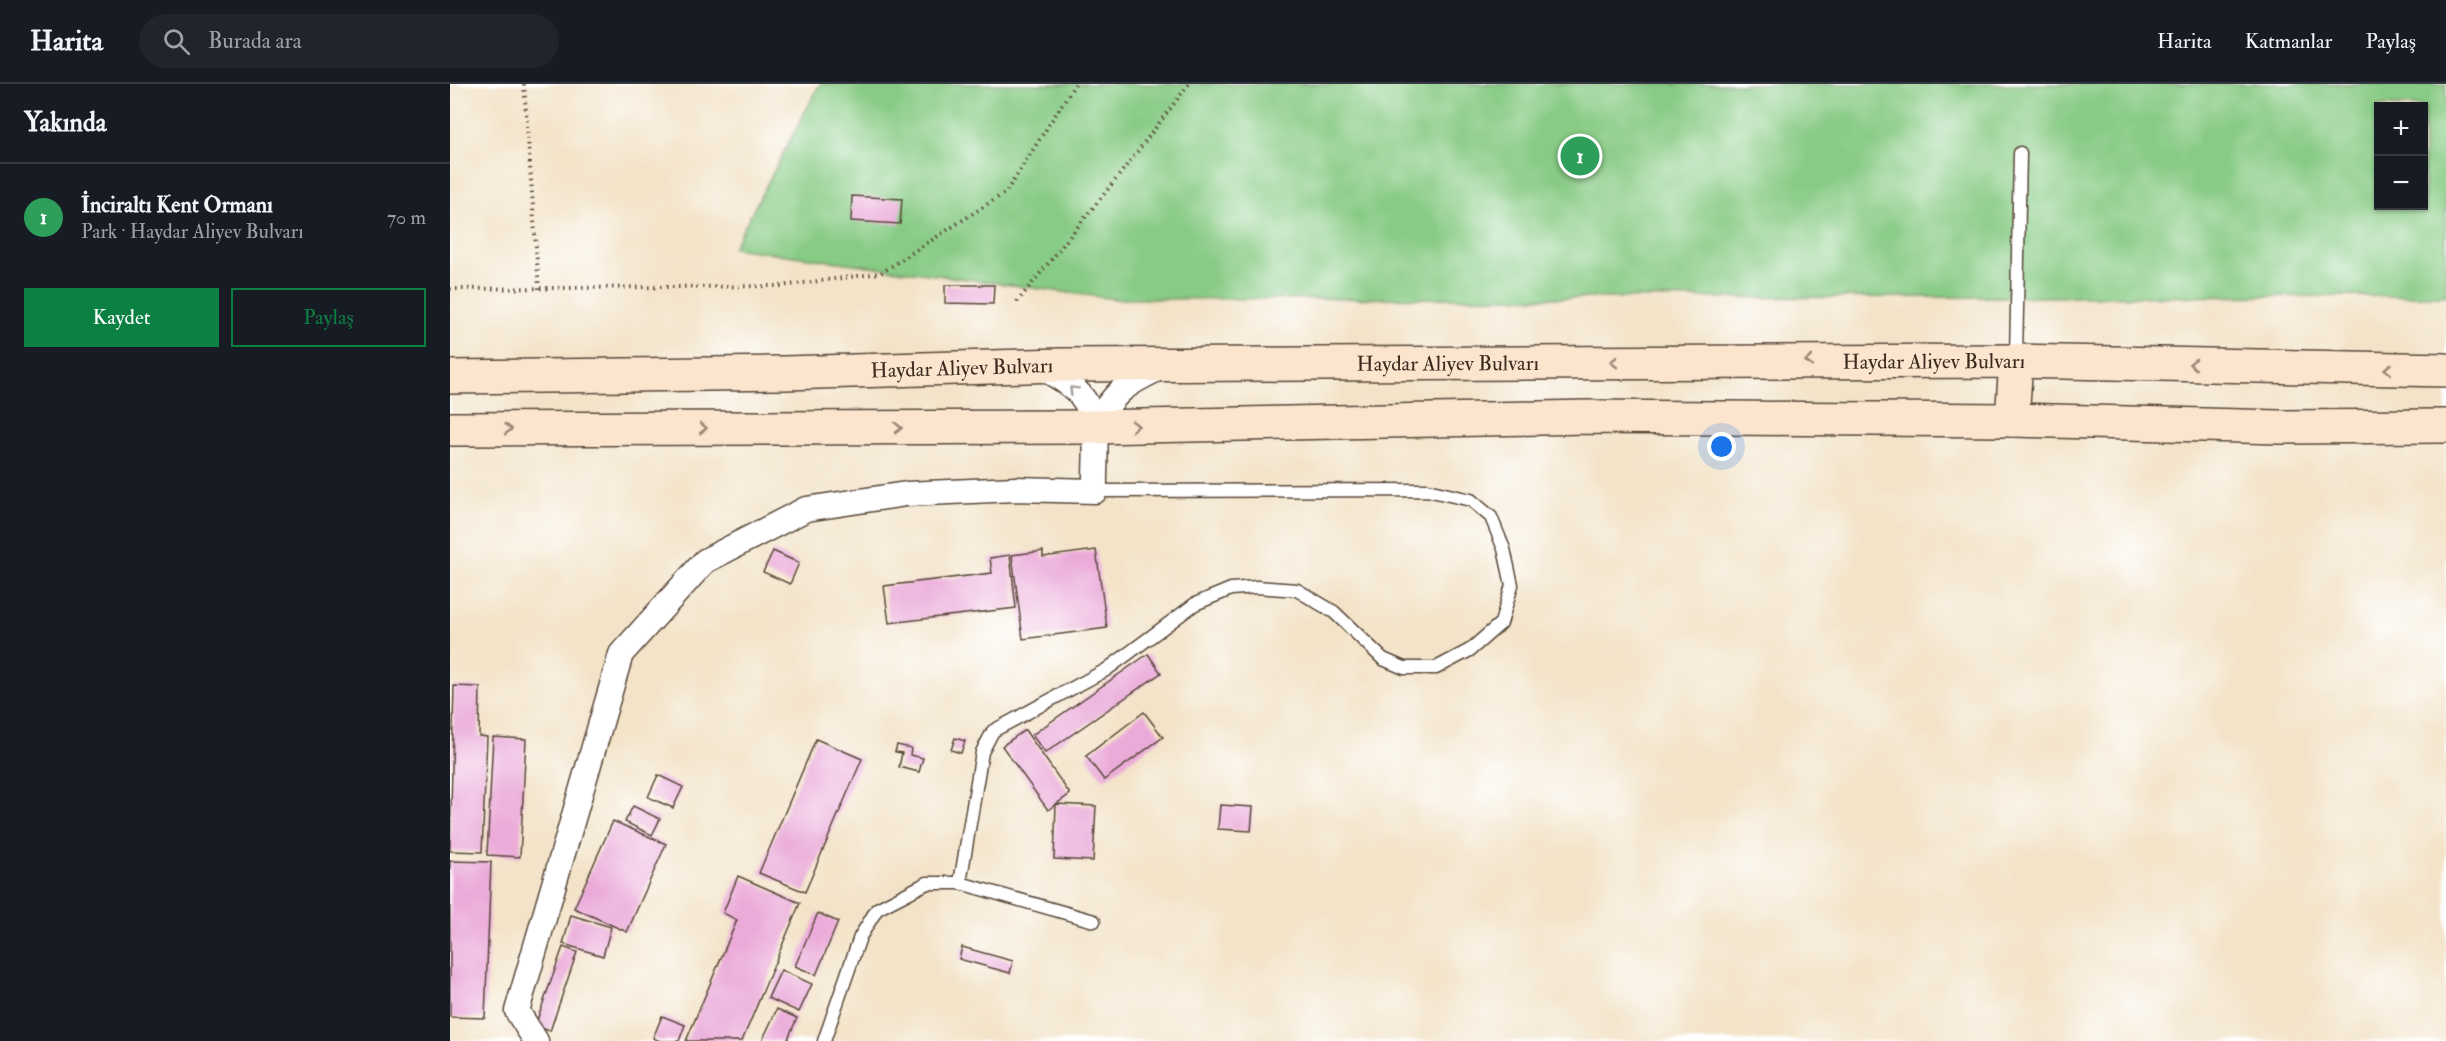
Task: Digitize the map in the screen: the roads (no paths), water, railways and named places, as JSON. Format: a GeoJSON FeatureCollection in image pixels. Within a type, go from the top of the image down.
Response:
{"type":"FeatureCollection","features":[{"type":"Feature","properties":{"kind":"main road","name":"Haydar Aliyev Bulvarı"},"geometry":{"type":"LineString","coordinates":[[450,377],[784,373],[1167,364],[2016,360],[2446,370]]}},
{"type":"Feature","properties":{"kind":"main road"},"geometry":{"type":"LineString","coordinates":[[2012,420],[2016,360]]}},
{"type":"Feature","properties":{"kind":"main road"},"geometry":{"type":"LineString","coordinates":[[450,429],[1093,427],[1587,417],[2012,420],[2279,427],[2446,426]]}},
{"type":"Feature","properties":{"kind":"street"},"geometry":{"type":"LineString","coordinates":[[1093,427],[1120,390],[1130,382],[1167,364]]}},
{"type":"Feature","properties":{"kind":"street"},"geometry":{"type":"LineString","coordinates":[[536,1041],[517,1011],[621,654],[705,561],[806,509],[906,494],[1015,489],[1095,491],[1093,427],[1088,406],[1058,376],[1038,366]]}},
{"type":"Feature","properties":{"kind":"lane"},"geometry":{"type":"LineString","coordinates":[[2016,360],[2020,153]]}},
{"type":"Feature","properties":{"kind":"lane"},"geometry":{"type":"LineString","coordinates":[[960,883],[982,752],[993,731],[1106,670],[1195,604],[1231,589],[1257,586],[1297,590],[1334,612],[1383,659],[1404,668],[1436,668],[1470,650],[1501,623],[1512,585],[1504,549],[1491,517],[1471,500],[1427,490],[1095,491]]}},
{"type":"Feature","properties":{"kind":"lane"},"geometry":{"type":"LineString","coordinates":[[824,1041],[860,937],[877,909],[927,883],[960,883],[1094,921]]}},
{"type":"Feature","properties":{"kind":"place","name":"İnciraltı Kent Ormanı"},"geometry":{"type":"Point","coordinates":[1580,156]}}]}
